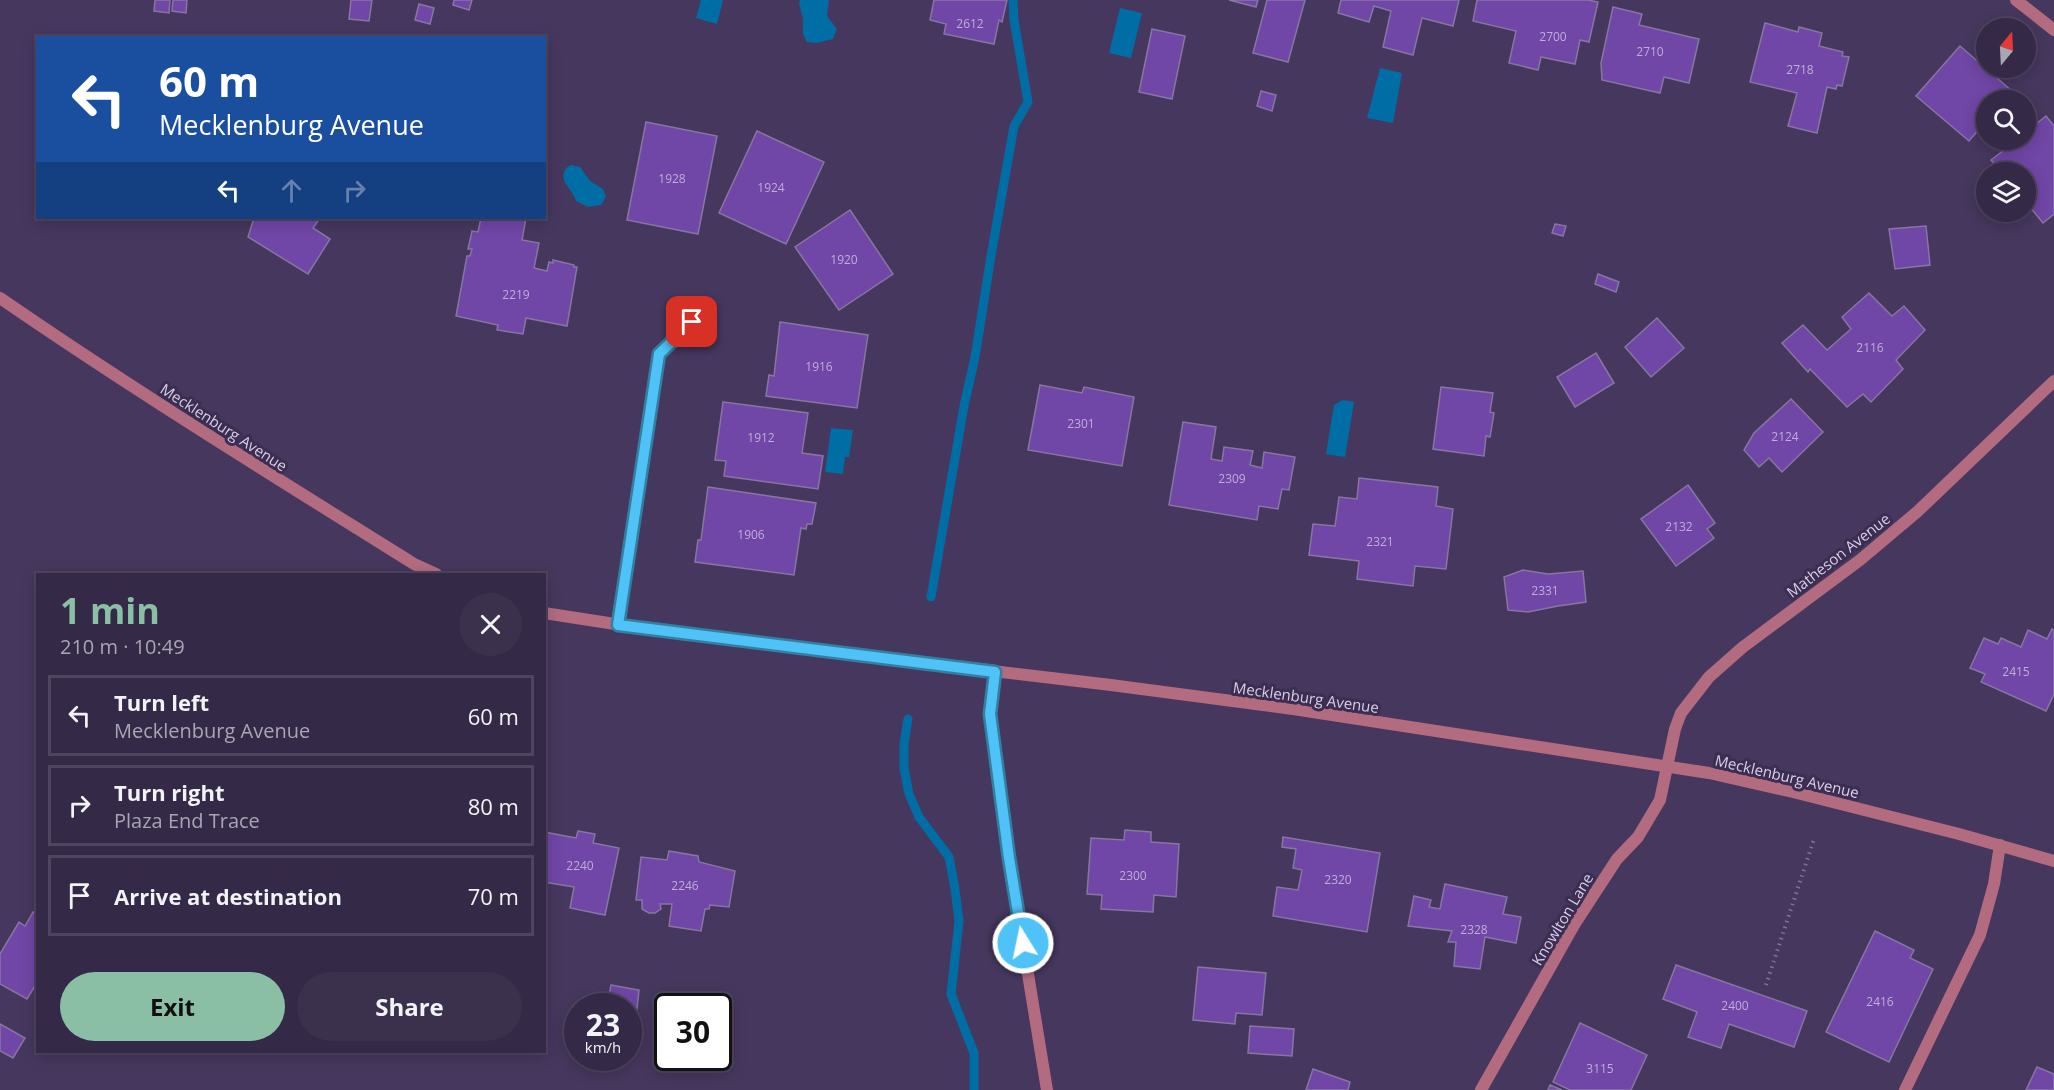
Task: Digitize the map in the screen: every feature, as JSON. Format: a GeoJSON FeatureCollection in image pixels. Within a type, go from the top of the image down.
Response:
{"type":"FeatureCollection","features":[{"type":"Feature","properties":{"kind":"street"},"geometry":{"type":"LineString","coordinates":[[2016,0],[2054,30]]}},
{"type":"Feature","properties":{"kind":"street","name":"Mecklenburg Avenue"},"geometry":{"type":"LineString","coordinates":[[0,298],[262,470],[414,564],[434,573]]}},
{"type":"Feature","properties":{"kind":"street"},"geometry":{"type":"LineString","coordinates":[[618,625],[659,354],[692,322]]}},
{"type":"Feature","properties":{"kind":"street","name":"Matheson Avenue"},"geometry":{"type":"LineString","coordinates":[[1668,766],[1675,729],[1681,713],[1708,677],[1743,646],[1860,560],[1917,512],[2054,381]]}},
{"type":"Feature","properties":{"kind":"street","name":"Mecklenburg Avenue"},"geometry":{"type":"LineString","coordinates":[[546,613],[618,625],[1293,709],[1668,766],[1793,792],[2054,861]]}},
{"type":"Feature","properties":{"kind":"street"},"geometry":{"type":"LineString","coordinates":[[995,672],[990,714],[1009,858],[1047,1090]]}},
{"type":"Feature","properties":{"kind":"street","name":"Knowlton Lane"},"geometry":{"type":"LineString","coordinates":[[1480,1090],[1575,925],[1617,859],[1638,837],[1660,800],[1668,766]]}},
{"type":"Feature","properties":{"kind":"street"},"geometry":{"type":"LineString","coordinates":[[1905,1090],[1980,935],[1994,884],[2000,845]]}},
{"type":"Feature","properties":{"kind":"path"},"geometry":{"type":"LineString","coordinates":[[1766,985],[1814,838]]}},
{"type":"Feature","properties":{"kind":"water"},"geometry":{"type":"Polygon","coordinates":[[[701,0],[723,0],[717,24],[696,18],[701,0]]]}},
{"type":"Feature","properties":{"kind":"water"},"geometry":{"type":"Polygon","coordinates":[[[800,0],[829,0],[827,16],[837,29],[833,39],[816,43],[807,42],[803,34],[800,0]]]}},
{"type":"Feature","properties":{"kind":"water"},"geometry":{"type":"Polygon","coordinates":[[[1120,8],[1142,13],[1131,58],[1109,53],[1120,8]]]}},
{"type":"Feature","properties":{"kind":"water"},"geometry":{"type":"Polygon","coordinates":[[[1380,68],[1402,73],[1393,123],[1367,118],[1380,68]]]}},
{"type":"Feature","properties":{"kind":"water"},"geometry":{"type":"Polygon","coordinates":[[[571,165],[580,167],[590,181],[603,189],[606,197],[601,205],[588,207],[576,201],[563,177],[566,168],[571,165]]]}},
{"type":"Feature","properties":{"kind":"water"},"geometry":{"type":"Polygon","coordinates":[[[1342,400],[1354,402],[1345,457],[1326,454],[1334,405],[1342,400]]]}},
{"type":"Feature","properties":{"kind":"water"},"geometry":{"type":"Polygon","coordinates":[[[831,428],[853,430],[849,457],[845,457],[843,474],[825,472],[831,428]]]}},
{"type":"Feature","properties":{"kind":"building"},"geometry":{"type":"Polygon","coordinates":[[[155,0],[170,0],[169,13],[154,11],[155,0]]]}},
{"type":"Feature","properties":{"kind":"building"},"geometry":{"type":"Polygon","coordinates":[[[173,0],[187,0],[186,13],[172,11],[173,0]]]}},
{"type":"Feature","properties":{"kind":"building"},"geometry":{"type":"Polygon","coordinates":[[[351,0],[372,0],[369,21],[349,19],[351,0]]]}},
{"type":"Feature","properties":{"kind":"building"},"geometry":{"type":"Polygon","coordinates":[[[454,0],[472,0],[469,10],[453,5],[454,0]]]}},
{"type":"Feature","properties":{"kind":"building"},"geometry":{"type":"Polygon","coordinates":[[[934,0],[1007,0],[1002,22],[999,20],[994,44],[944,34],[946,24],[930,20],[934,0]]]}},
{"type":"Feature","properties":{"kind":"building"},"geometry":{"type":"Polygon","coordinates":[[[1229,0],[1258,0],[1256,7],[1229,0]]]}},
{"type":"Feature","properties":{"kind":"building"},"geometry":{"type":"Polygon","coordinates":[[[1267,0],[1305,0],[1288,62],[1253,53],[1267,0]]]}},
{"type":"Feature","properties":{"kind":"building"},"geometry":{"type":"Polygon","coordinates":[[[1341,0],[1459,0],[1453,26],[1422,18],[1413,55],[1383,47],[1391,11],[1374,6],[1369,22],[1338,13],[1341,0]]]}},
{"type":"Feature","properties":{"kind":"building"},"geometry":{"type":"Polygon","coordinates":[[[1477,0],[1588,0],[1598,2],[1589,42],[1580,40],[1575,64],[1541,57],[1538,70],[1509,63],[1516,31],[1473,21],[1477,0]]]}},
{"type":"Feature","properties":{"kind":"building"},"geometry":{"type":"Polygon","coordinates":[[[419,4],[434,8],[430,24],[415,20],[419,4]]]}},
{"type":"Feature","properties":{"kind":"building"},"geometry":{"type":"Polygon","coordinates":[[[1613,7],[1642,14],[1639,25],[1699,39],[1689,83],[1664,77],[1660,93],[1602,80],[1601,63],[1613,7]]]}},
{"type":"Feature","properties":{"kind":"building"},"geometry":{"type":"Polygon","coordinates":[[[1765,23],[1798,32],[1799,27],[1822,33],[1819,46],[1843,52],[1842,56],[1849,57],[1842,86],[1837,85],[1836,89],[1827,87],[1817,133],[1788,126],[1797,93],[1750,82],[1765,23]]]}},
{"type":"Feature","properties":{"kind":"building"},"geometry":{"type":"Polygon","coordinates":[[[1152,29],[1185,36],[1172,99],[1139,92],[1152,29]]]}},
{"type":"Feature","properties":{"kind":"building"},"geometry":{"type":"Polygon","coordinates":[[[1960,46],[1976,60],[1976,78],[1997,78],[2011,90],[1976,90],[1976,133],[1969,141],[1916,96],[1960,46]]]}},
{"type":"Feature","properties":{"kind":"building"},"geometry":{"type":"Polygon","coordinates":[[[1261,91],[1276,95],[1272,111],[1257,106],[1261,91]]]}},
{"type":"Feature","properties":{"kind":"building"},"geometry":{"type":"Polygon","coordinates":[[[2046,116],[2054,126],[2054,214],[2043,223],[2036,214],[2036,162],[1993,162],[1991,160],[2004,150],[2036,150],[2036,124],[2046,116]]]}},
{"type":"Feature","properties":{"kind":"building"},"geometry":{"type":"Polygon","coordinates":[[[646,122],[717,136],[698,234],[627,220],[646,122]]]}},
{"type":"Feature","properties":{"kind":"building"},"geometry":{"type":"Polygon","coordinates":[[[757,131],[824,162],[786,244],[719,213],[757,131]]]}},
{"type":"Feature","properties":{"kind":"building"},"geometry":{"type":"Polygon","coordinates":[[[850,210],[893,274],[839,310],[795,247],[850,210]]]}},
{"type":"Feature","properties":{"kind":"building"},"geometry":{"type":"Polygon","coordinates":[[[254,219],[319,219],[313,228],[330,239],[308,274],[248,237],[254,219]]]}},
{"type":"Feature","properties":{"kind":"building"},"geometry":{"type":"Polygon","coordinates":[[[481,219],[526,219],[522,240],[539,243],[534,268],[547,271],[549,262],[553,263],[553,260],[577,267],[567,326],[526,318],[523,334],[497,330],[498,325],[456,316],[467,256],[470,256],[472,249],[468,249],[472,231],[478,232],[481,219]]]}},
{"type":"Feature","properties":{"kind":"building"},"geometry":{"type":"Polygon","coordinates":[[[1555,224],[1566,226],[1563,236],[1552,233],[1555,224]]]}},
{"type":"Feature","properties":{"kind":"building"},"geometry":{"type":"Polygon","coordinates":[[[1926,226],[1930,265],[1895,269],[1889,229],[1926,226]]]}},
{"type":"Feature","properties":{"kind":"building"},"geometry":{"type":"Polygon","coordinates":[[[1598,274],[1619,282],[1616,292],[1595,284],[1598,274]]]}},
{"type":"Feature","properties":{"kind":"building"},"geometry":{"type":"Polygon","coordinates":[[[1869,293],[1892,316],[1904,306],[1925,330],[1896,360],[1903,369],[1871,402],[1863,394],[1847,407],[1810,369],[1808,372],[1782,343],[1803,325],[1827,350],[1851,329],[1842,317],[1869,293]]]}},
{"type":"Feature","properties":{"kind":"building"},"geometry":{"type":"Polygon","coordinates":[[[1657,318],[1684,348],[1651,377],[1625,347],[1657,318]]]}},
{"type":"Feature","properties":{"kind":"building"},"geometry":{"type":"Polygon","coordinates":[[[780,322],[868,335],[857,408],[766,396],[769,375],[774,376],[780,322]]]}},
{"type":"Feature","properties":{"kind":"building"},"geometry":{"type":"Polygon","coordinates":[[[1596,353],[1614,383],[1575,407],[1557,377],[1596,353]]]}},
{"type":"Feature","properties":{"kind":"building"},"geometry":{"type":"Polygon","coordinates":[[[1040,385],[1082,393],[1084,387],[1134,397],[1122,466],[1028,450],[1040,385]]]}},
{"type":"Feature","properties":{"kind":"building"},"geometry":{"type":"Polygon","coordinates":[[[1441,387],[1493,393],[1490,412],[1494,413],[1490,437],[1486,436],[1484,456],[1433,449],[1441,387]]]}},
{"type":"Feature","properties":{"kind":"building"},"geometry":{"type":"Polygon","coordinates":[[[1791,399],[1823,432],[1782,472],[1769,458],[1759,467],[1744,450],[1754,433],[1791,399]]]}},
{"type":"Feature","properties":{"kind":"building"},"geometry":{"type":"Polygon","coordinates":[[[723,402],[808,413],[802,453],[823,456],[818,489],[724,476],[726,461],[715,460],[723,402]]]}},
{"type":"Feature","properties":{"kind":"building"},"geometry":{"type":"Polygon","coordinates":[[[1183,422],[1216,427],[1211,459],[1222,461],[1224,447],[1253,451],[1250,465],[1262,468],[1264,452],[1295,457],[1289,490],[1282,489],[1278,509],[1259,506],[1257,520],[1169,505],[1183,422]]]}},
{"type":"Feature","properties":{"kind":"building"},"geometry":{"type":"Polygon","coordinates":[[[1359,478],[1438,487],[1436,506],[1453,509],[1446,569],[1415,566],[1413,586],[1357,579],[1359,561],[1309,555],[1313,524],[1335,526],[1339,497],[1357,499],[1359,478]]]}},
{"type":"Feature","properties":{"kind":"building"},"geometry":{"type":"Polygon","coordinates":[[[1688,485],[1715,523],[1707,529],[1714,538],[1676,566],[1641,519],[1688,485]]]}},
{"type":"Feature","properties":{"kind":"building"},"geometry":{"type":"Polygon","coordinates":[[[708,487],[816,503],[812,524],[807,524],[806,529],[801,528],[794,575],[695,562],[698,540],[701,540],[708,487]]]}},
{"type":"Feature","properties":{"kind":"building"},"geometry":{"type":"Polygon","coordinates":[[[1523,570],[1548,574],[1583,571],[1586,602],[1528,612],[1508,610],[1504,577],[1523,570]]]}},
{"type":"Feature","properties":{"kind":"building"},"geometry":{"type":"Polygon","coordinates":[[[2052,629],[2054,630],[2054,694],[2046,711],[1981,682],[1985,674],[1970,668],[1984,638],[1998,644],[2001,638],[2021,647],[2028,630],[2047,639],[2052,629]]]}},
{"type":"Feature","properties":{"kind":"building"},"geometry":{"type":"Polygon","coordinates":[[[1125,830],[1151,832],[1151,842],[1179,844],[1176,897],[1154,895],[1153,912],[1101,909],[1102,895],[1087,894],[1091,838],[1124,840],[1125,830]]]}},
{"type":"Feature","properties":{"kind":"building"},"geometry":{"type":"Polygon","coordinates":[[[578,831],[595,834],[593,843],[619,848],[605,915],[570,908],[574,887],[546,882],[546,832],[576,838],[578,831]]]}},
{"type":"Feature","properties":{"kind":"building"},"geometry":{"type":"Polygon","coordinates":[[[1283,837],[1380,853],[1367,932],[1273,916],[1277,887],[1298,890],[1302,870],[1293,868],[1296,849],[1282,847],[1283,837]]]}},
{"type":"Feature","properties":{"kind":"building"},"geometry":{"type":"Polygon","coordinates":[[[669,851],[698,856],[699,862],[735,871],[729,907],[710,905],[709,909],[705,909],[701,931],[669,926],[672,904],[660,904],[661,909],[655,913],[649,913],[642,909],[642,900],[636,900],[641,857],[667,860],[669,851]]]}},
{"type":"Feature","properties":{"kind":"building"},"geometry":{"type":"Polygon","coordinates":[[[1445,884],[1507,897],[1503,914],[1521,917],[1516,943],[1485,937],[1480,969],[1454,966],[1456,942],[1448,942],[1452,931],[1408,926],[1414,896],[1431,900],[1429,907],[1440,909],[1445,884]]]}},
{"type":"Feature","properties":{"kind":"building"},"geometry":{"type":"Polygon","coordinates":[[[33,912],[36,914],[36,984],[27,999],[0,984],[0,954],[19,922],[25,926],[33,912]]]}},
{"type":"Feature","properties":{"kind":"building"},"geometry":{"type":"Polygon","coordinates":[[[1875,931],[1914,950],[1910,958],[1933,969],[1889,1062],[1826,1032],[1875,931]]]}},
{"type":"Feature","properties":{"kind":"building"},"geometry":{"type":"Polygon","coordinates":[[[1676,965],[1807,1011],[1794,1047],[1729,1024],[1721,1048],[1688,1037],[1697,1012],[1663,999],[1676,965]]]}},
{"type":"Feature","properties":{"kind":"building"},"geometry":{"type":"Polygon","coordinates":[[[1198,967],[1266,973],[1262,1015],[1236,1013],[1235,1024],[1193,1020],[1198,967]]]}},
{"type":"Feature","properties":{"kind":"building"},"geometry":{"type":"Polygon","coordinates":[[[611,985],[639,990],[639,993],[609,993],[611,985]]]}},
{"type":"Feature","properties":{"kind":"building"},"geometry":{"type":"Polygon","coordinates":[[[1580,1023],[1647,1055],[1631,1090],[1570,1090],[1553,1082],[1580,1023]]]}},
{"type":"Feature","properties":{"kind":"building"},"geometry":{"type":"Polygon","coordinates":[[[0,1024],[25,1038],[13,1058],[0,1051],[0,1024]]]}},
{"type":"Feature","properties":{"kind":"building"},"geometry":{"type":"Polygon","coordinates":[[[1250,1026],[1294,1029],[1292,1056],[1248,1053],[1250,1026]]]}},
{"type":"Feature","properties":{"kind":"building"},"geometry":{"type":"Polygon","coordinates":[[[2037,1067],[2054,1074],[2054,1090],[2026,1090],[2037,1067]]]}},
{"type":"Feature","properties":{"kind":"building"},"geometry":{"type":"Polygon","coordinates":[[[1313,1069],[1350,1082],[1348,1090],[1306,1090],[1313,1069]]]}},
{"type":"Feature","properties":{"kind":"building"},"geometry":{"type":"Polygon","coordinates":[[[1550,1085],[1562,1090],[1548,1090],[1550,1085]]]}},
{"type":"Feature","properties":{"kind":"waterway"},"geometry":{"type":"LineString","coordinates":[[931,597],[1014,126],[1028,102],[1014,20],[1013,0]]}},
{"type":"Feature","properties":{"kind":"waterway"},"geometry":{"type":"LineString","coordinates":[[908,719],[904,744],[904,768],[909,794],[919,817],[949,857],[955,889],[959,921],[951,994],[974,1053],[974,1090]]}},
{"type":"Feature","properties":{"kind":"route"},"geometry":{"type":"LineString","coordinates":[[692,322],[659,354],[618,625],[995,672],[990,714],[1023,943]]}}]}
